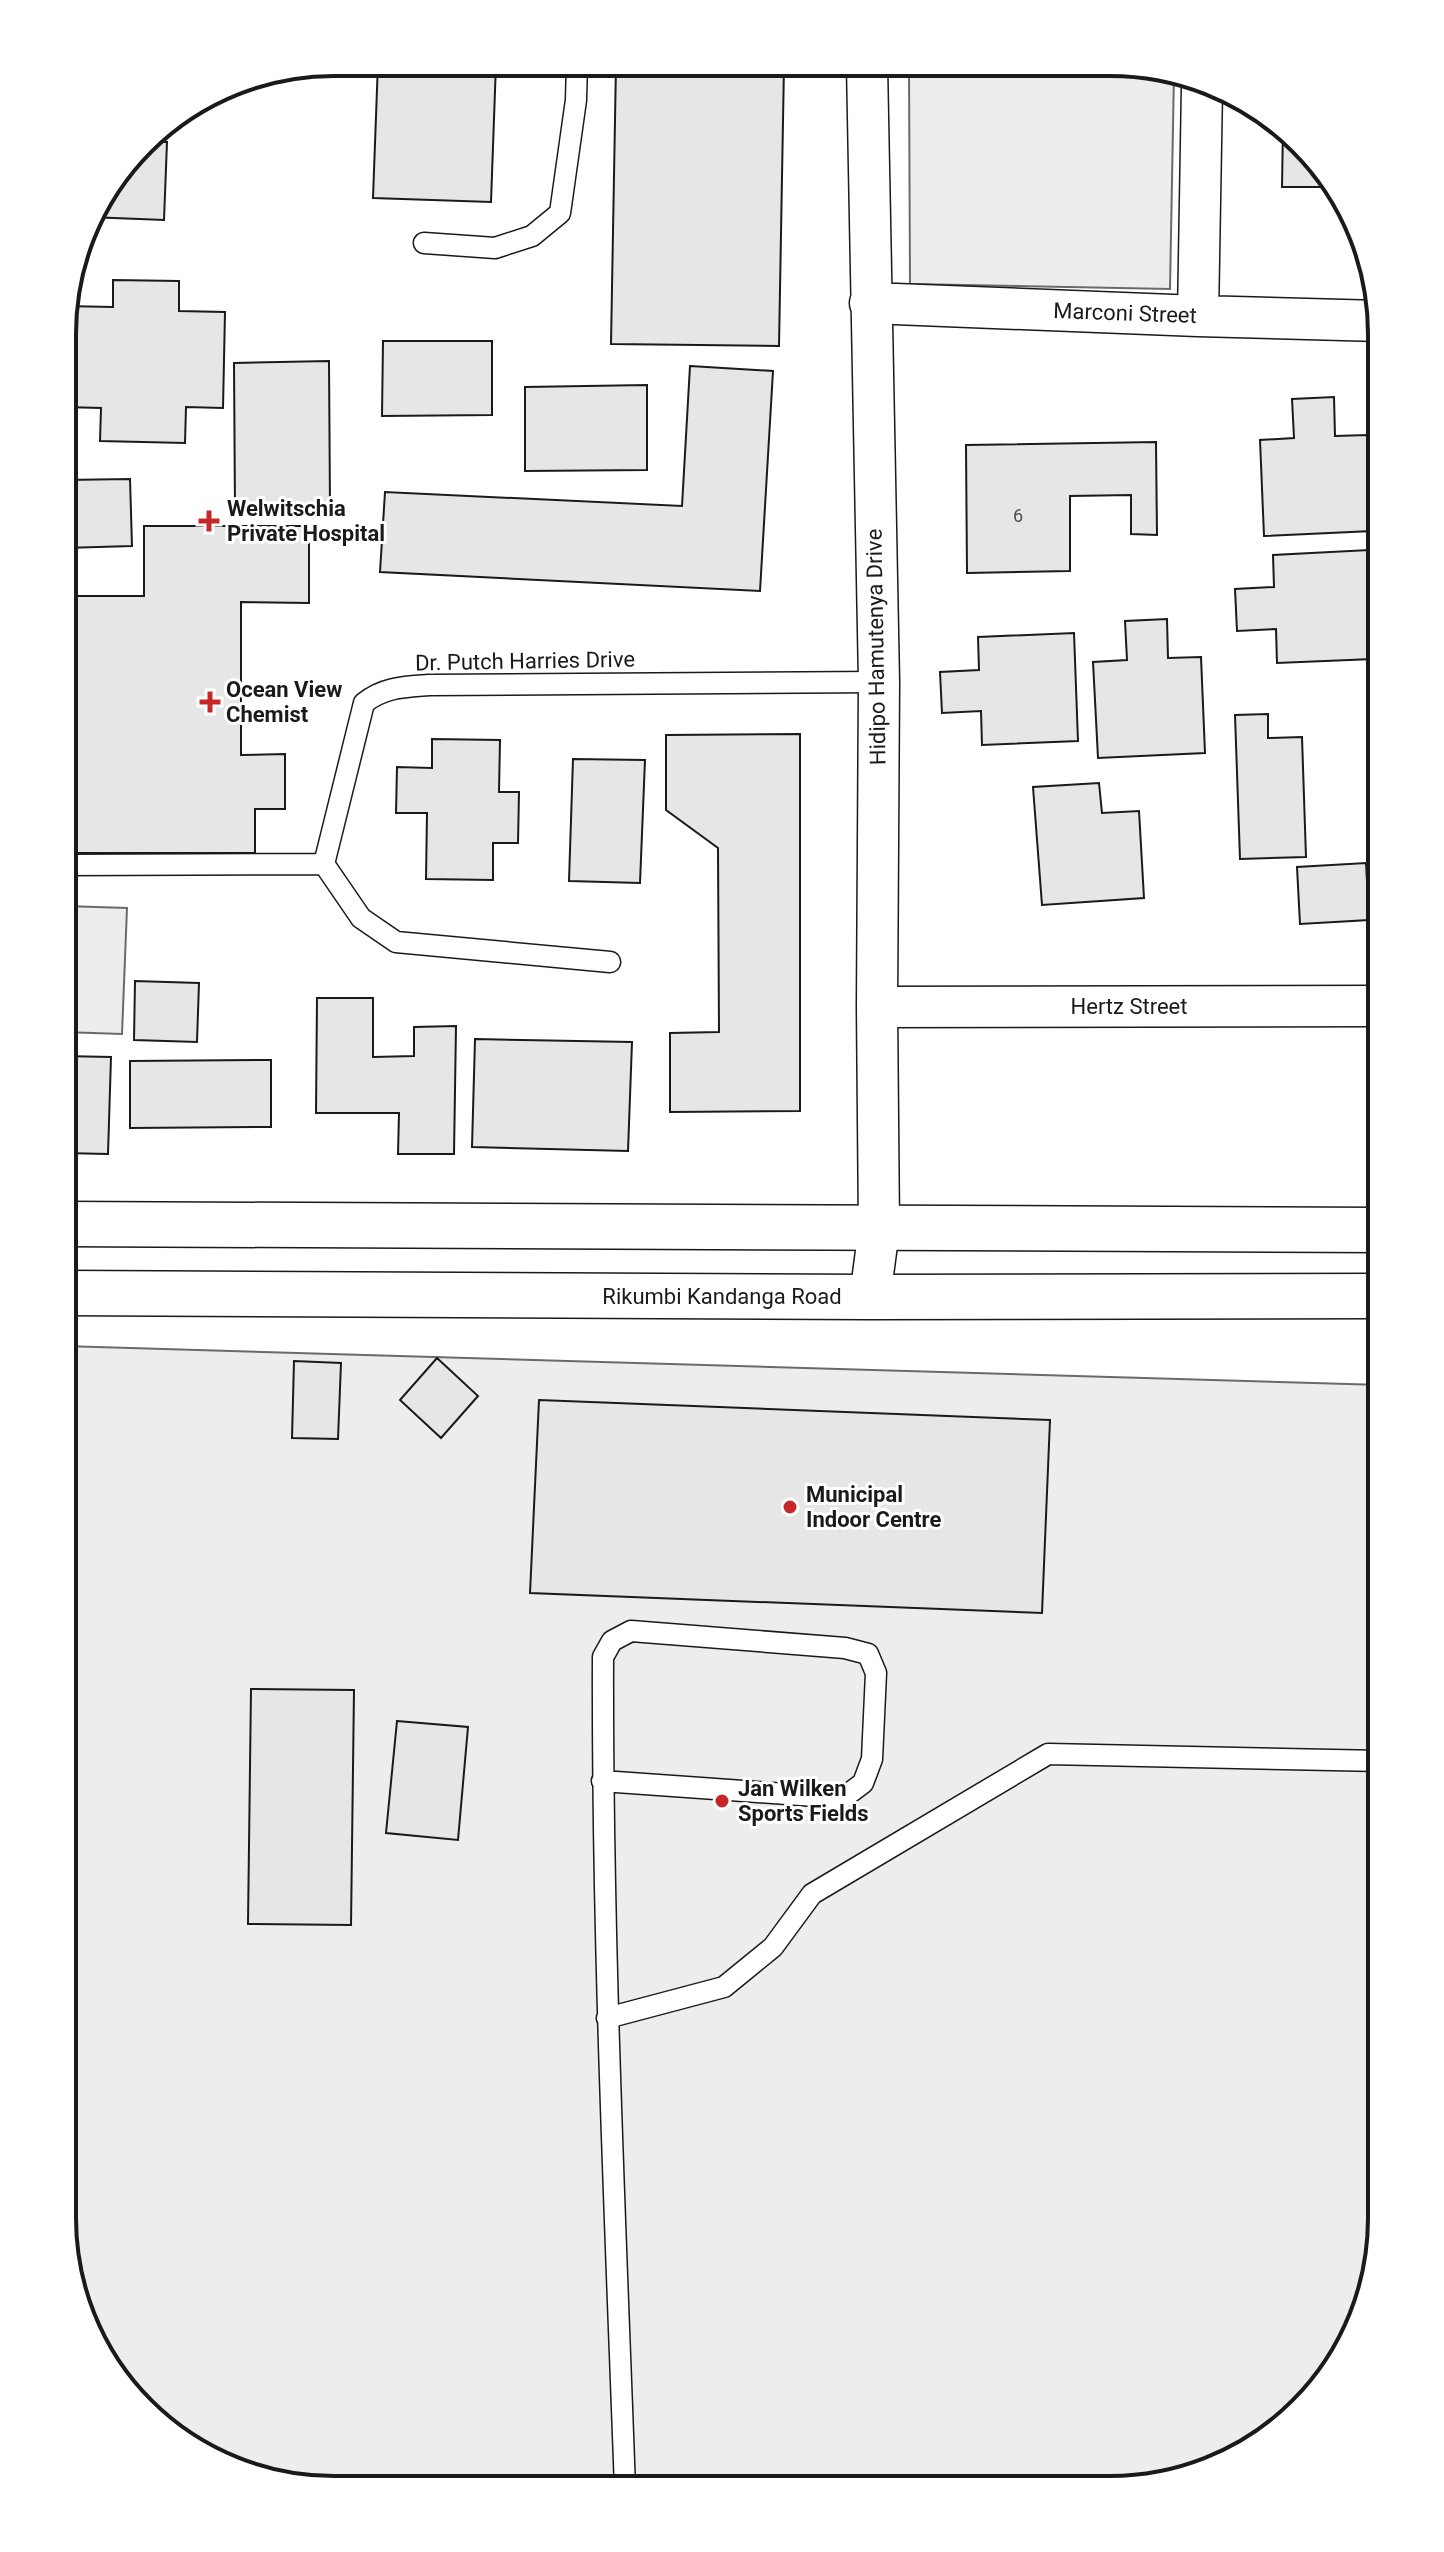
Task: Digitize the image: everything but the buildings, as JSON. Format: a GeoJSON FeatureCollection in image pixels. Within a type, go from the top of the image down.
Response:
{"type":"FeatureCollection","features":[{"type":"Feature","properties":{"kind":"main road"},"geometry":{"type":"LineString","coordinates":[[76,1224],[1368,1230]]}},
{"type":"Feature","properties":{"kind":"main road","name":"Rikumbi Kandanga Road"},"geometry":{"type":"LineString","coordinates":[[76,1293],[1367,1296]]}},
{"type":"Feature","properties":{"kind":"street","name":"Hidipo Hamutenya Drive"},"geometry":{"type":"LineString","coordinates":[[867,76],[879,682],[879,1229],[870,1297]]}},
{"type":"Feature","properties":{"kind":"street"},"geometry":{"type":"LineString","coordinates":[[1198,316],[1202,94]]}},
{"type":"Feature","properties":{"kind":"street","name":"Marconi Street"},"geometry":{"type":"LineString","coordinates":[[870,303],[1367,321]]}},
{"type":"Feature","properties":{"kind":"street","name":"Hertz Street"},"geometry":{"type":"LineString","coordinates":[[877,1007],[1368,1006]]}},
{"type":"Feature","properties":{"kind":"lane"},"geometry":{"type":"LineString","coordinates":[[424,243],[495,248],[532,236],[560,213],[577,76]]}},
{"type":"Feature","properties":{"kind":"lane","name":"Dr. Putch Harries Drive"},"geometry":{"type":"LineString","coordinates":[[324,864],[364,703],[376,693],[388,689],[429,685],[879,682]]}},
{"type":"Feature","properties":{"kind":"lane"},"geometry":{"type":"LineString","coordinates":[[76,865],[324,864],[361,918],[396,942],[610,962]]}},
{"type":"Feature","properties":{"kind":"lane"},"geometry":{"type":"LineString","coordinates":[[602,1781],[843,1798],[863,1783],[872,1759],[876,1673],[868,1654],[845,1648],[631,1631],[612,1641],[603,1657],[602,1781],[607,2018],[625,2476]]}},
{"type":"Feature","properties":{"kind":"lane"},"geometry":{"type":"LineString","coordinates":[[607,2018],[724,1987],[773,1947],[812,1894],[1048,1754],[1367,1761]]}},
{"type":"Feature","properties":{"kind":"shaded area"},"geometry":{"type":"Polygon","coordinates":[[[909,76],[1110,76],[1174,85],[1170,289],[910,284],[909,76]]]}},
{"type":"Feature","properties":{"kind":"shaded area"},"geometry":{"type":"Polygon","coordinates":[[[76,906],[127,908],[122,1034],[76,1032],[76,906]]]}},
{"type":"Feature","properties":{"kind":"shaded area","name":"Jan Wilken Sports Fields"},"geometry":{"type":"Polygon","coordinates":[[[76,1346],[1367,1385],[1367,2235],[1363,2268],[1354,2301],[1341,2332],[1315,2375],[1280,2412],[1224,2449],[1160,2471],[1110,2476],[334,2476],[301,2474],[268,2467],[236,2456],[177,2423],[129,2375],[103,2332],[90,2301],[78,2251],[76,1346]]]}},
{"type":"Feature","properties":{"kind":"place","name":"Welwitschia Private Hospital"},"geometry":{"type":"Point","coordinates":[209,521]}},
{"type":"Feature","properties":{"kind":"place","name":"Ocean View Chemist"},"geometry":{"type":"Point","coordinates":[210,702]}},
{"type":"Feature","properties":{"kind":"place","name":"Municipal Indoor Centre"},"geometry":{"type":"Point","coordinates":[790,1507]}},
{"type":"Feature","properties":{"kind":"place","name":"Jan Wilken Sports Fields"},"geometry":{"type":"Point","coordinates":[722,1801]}}]}
